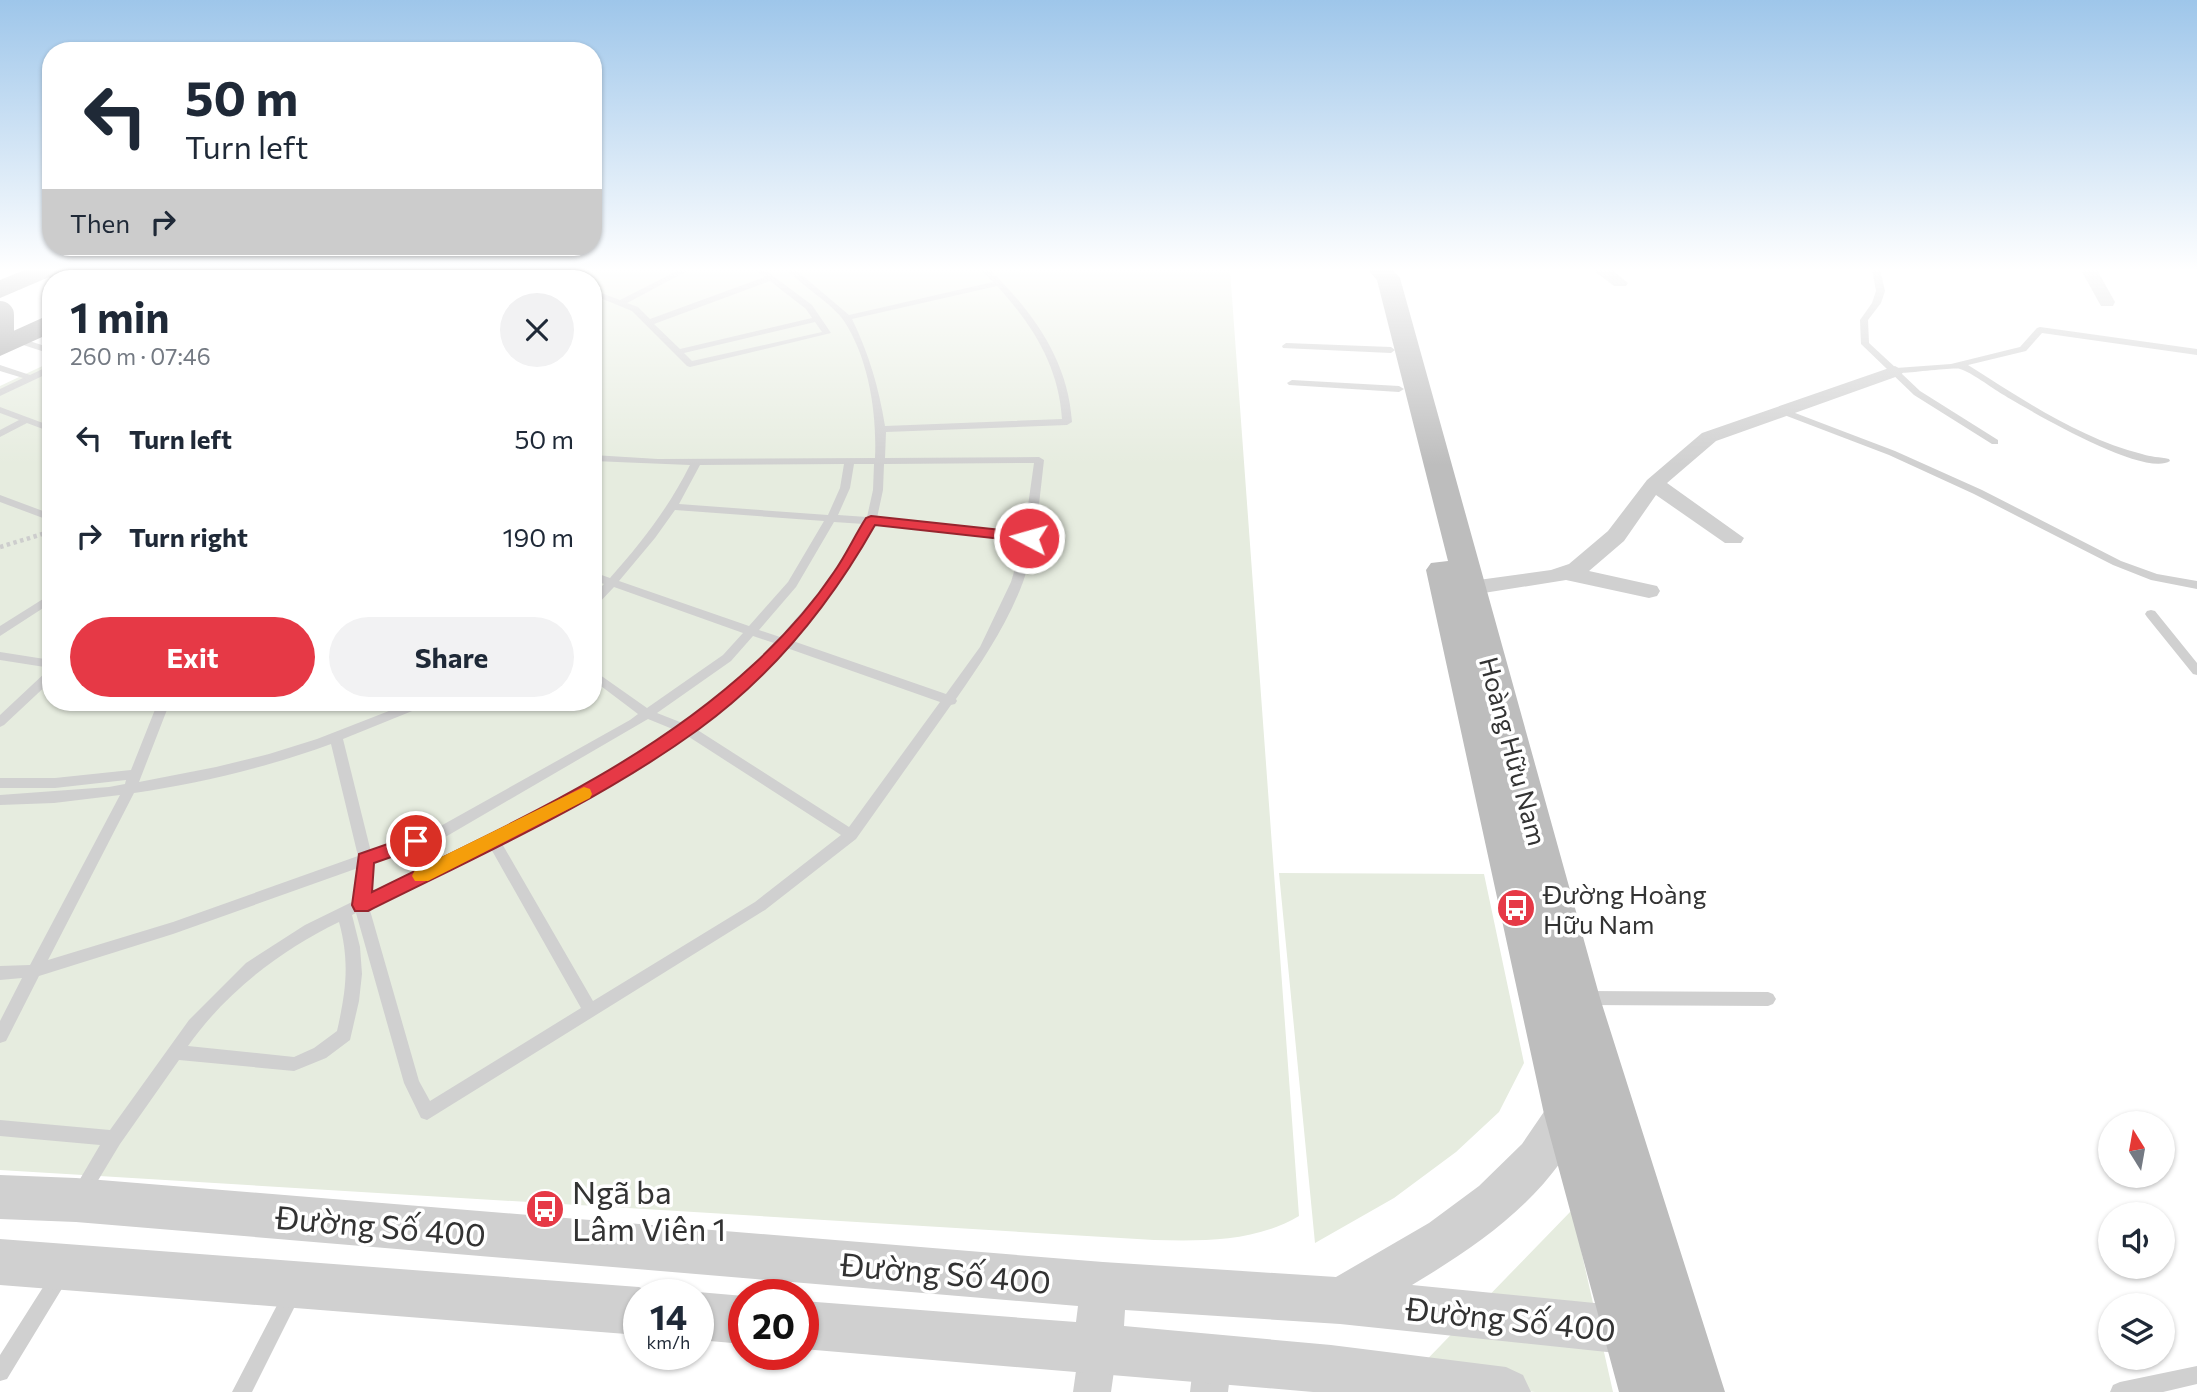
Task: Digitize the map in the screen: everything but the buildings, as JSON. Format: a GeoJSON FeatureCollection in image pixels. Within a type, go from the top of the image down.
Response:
{"type":"FeatureCollection","features":[{"type":"Feature","properties":{"kind":"main road","name":"Hoàng Hữu Nam"},"geometry":{"type":"LineString","coordinates":[[1387,335],[1399,389],[1578,998],[1698,1392]]}},
{"type":"Feature","properties":{"kind":"main road","name":"Hoàng Hữu Nam"},"geometry":{"type":"LineString","coordinates":[[1401,335],[1459,588],[1480,726],[1567,1114],[1646,1392]]}},
{"type":"Feature","properties":{"kind":"street"},"geometry":{"type":"LineString","coordinates":[[1459,588],[1566,573],[1577,569],[1616,536],[1654,484],[1709,437],[1895,371]]}},
{"type":"Feature","properties":{"kind":"street"},"geometry":{"type":"LineString","coordinates":[[1654,484],[1732,538]]}},
{"type":"Feature","properties":{"kind":"street"},"geometry":{"type":"LineString","coordinates":[[1566,573],[1649,591]]}},
{"type":"Feature","properties":{"kind":"street"},"geometry":{"type":"LineString","coordinates":[[1340,1301],[1428,1248],[1489,1206],[1536,1160],[1567,1114]]}},
{"type":"Feature","properties":{"kind":"street","name":"Đường Số 400"},"geometry":{"type":"LineString","coordinates":[[0,1197],[76,1200],[1103,1285],[1340,1301],[1628,1330],[1682,1338]]}},
{"type":"Feature","properties":{"kind":"street"},"geometry":{"type":"LineString","coordinates":[[0,1262],[623,1310]]}},
{"type":"Feature","properties":{"kind":"street"},"geometry":{"type":"LineString","coordinates":[[1095,1371],[1103,1285]]}},
{"type":"Feature","properties":{"kind":"street"},"geometry":{"type":"LineString","coordinates":[[819,1328],[1095,1371],[1429,1385],[1506,1392]]}},
{"type":"Feature","properties":{"kind":"lane"},"geometry":{"type":"LineString","coordinates":[[663,335],[690,364],[818,335]]}},
{"type":"Feature","properties":{"kind":"lane"},"geometry":{"type":"LineString","coordinates":[[679,352],[751,335]]}},
{"type":"Feature","properties":{"kind":"lane"},"geometry":{"type":"LineString","coordinates":[[76,1200],[114,1138],[194,1026],[251,968],[310,929],[573,800],[686,729],[761,667],[839,576],[871,521],[881,460],[881,429],[875,391],[855,335]]}},
{"type":"Feature","properties":{"kind":"lane"},"geometry":{"type":"LineString","coordinates":[[881,429],[1067,422],[1057,375],[1038,335]]}},
{"type":"Feature","properties":{"kind":"lane"},"geometry":{"type":"LineString","coordinates":[[1865,335],[1865,344],[1917,393],[1995,442]]}},
{"type":"Feature","properties":{"kind":"lane"},"geometry":{"type":"LineString","coordinates":[[1895,371],[1961,365],[2023,349],[2036,335]]}},
{"type":"Feature","properties":{"kind":"lane"},"geometry":{"type":"LineString","coordinates":[[2075,335],[2197,352]]}},
{"type":"Feature","properties":{"kind":"lane"},"geometry":{"type":"LineString","coordinates":[[1286,346],[1391,350]]}},
{"type":"Feature","properties":{"kind":"lane"},"geometry":{"type":"LineString","coordinates":[[1961,365],[2110,448],[2146,461],[2165,461]]}},
{"type":"Feature","properties":{"kind":"lane"},"geometry":{"type":"LineString","coordinates":[[0,368],[31,378]]}},
{"type":"Feature","properties":{"kind":"lane"},"geometry":{"type":"LineString","coordinates":[[0,393],[42,372]]}},
{"type":"Feature","properties":{"kind":"lane"},"geometry":{"type":"LineString","coordinates":[[1292,383],[1399,389]]}},
{"type":"Feature","properties":{"kind":"lane"},"geometry":{"type":"LineString","coordinates":[[0,410],[42,426]]}},
{"type":"Feature","properties":{"kind":"lane"},"geometry":{"type":"LineString","coordinates":[[1782,411],[1892,453],[1978,492],[2117,564],[2155,577],[2197,585]]}},
{"type":"Feature","properties":{"kind":"lane"},"geometry":{"type":"LineString","coordinates":[[0,434],[26,420]]}},
{"type":"Feature","properties":{"kind":"lane"},"geometry":{"type":"LineString","coordinates":[[336,738],[366,859],[361,905],[412,1083],[427,1112],[760,906],[851,835],[951,701],[985,649],[1017,582],[1029,538],[1039,460],[696,462],[602,458]]}},
{"type":"Feature","properties":{"kind":"lane"},"geometry":{"type":"LineString","coordinates":[[0,973],[33,971],[173,928],[442,832],[634,723],[727,658],[752,633],[792,584],[832,517],[845,488],[849,461]]}},
{"type":"Feature","properties":{"kind":"lane"},"geometry":{"type":"LineString","coordinates":[[602,592],[645,545],[696,462]]}},
{"type":"Feature","properties":{"kind":"lane"},"geometry":{"type":"LineString","coordinates":[[0,498],[42,514]]}},
{"type":"Feature","properties":{"kind":"lane"},"geometry":{"type":"LineString","coordinates":[[670,507],[832,517],[1029,538]]}},
{"type":"Feature","properties":{"kind":"lane"},"geometry":{"type":"LineString","coordinates":[[602,580],[951,701]]}},
{"type":"Feature","properties":{"kind":"lane"},"geometry":{"type":"LineString","coordinates":[[0,632],[42,604]]}},
{"type":"Feature","properties":{"kind":"lane"},"geometry":{"type":"LineString","coordinates":[[2151,614],[2197,671]]}},
{"type":"Feature","properties":{"kind":"lane"},"geometry":{"type":"LineString","coordinates":[[0,656],[42,663]]}},
{"type":"Feature","properties":{"kind":"lane"},"geometry":{"type":"LineString","coordinates":[[602,681],[645,713],[686,729],[851,835]]}},
{"type":"Feature","properties":{"kind":"lane"},"geometry":{"type":"LineString","coordinates":[[0,722],[42,682]]}},
{"type":"Feature","properties":{"kind":"lane"},"geometry":{"type":"LineString","coordinates":[[0,1036],[129,790],[160,711]]}},
{"type":"Feature","properties":{"kind":"lane"},"geometry":{"type":"LineString","coordinates":[[0,800],[64,799],[129,790],[237,767],[336,738],[392,711]]}},
{"type":"Feature","properties":{"kind":"lane"},"geometry":{"type":"LineString","coordinates":[[0,783],[55,783],[135,774]]}},
{"type":"Feature","properties":{"kind":"lane"},"geometry":{"type":"LineString","coordinates":[[493,840],[591,1011]]}},
{"type":"Feature","properties":{"kind":"lane"},"geometry":{"type":"LineString","coordinates":[[175,1052],[294,1063],[320,1053],[344,1035],[355,972],[355,951],[344,913]]}},
{"type":"Feature","properties":{"kind":"lane"},"geometry":{"type":"LineString","coordinates":[[1578,998],[1768,999]]}},
{"type":"Feature","properties":{"kind":"lane"},"geometry":{"type":"LineString","coordinates":[[0,1128],[114,1138]]}},
{"type":"Feature","properties":{"kind":"lane"},"geometry":{"type":"LineString","coordinates":[[0,1373],[66,1267]]}},
{"type":"Feature","properties":{"kind":"lane"},"geometry":{"type":"LineString","coordinates":[[242,1392],[298,1283]]}},
{"type":"Feature","properties":{"kind":"lane"},"geometry":{"type":"LineString","coordinates":[[2120,1392],[2197,1375]]}},
{"type":"Feature","properties":{"kind":"path"},"geometry":{"type":"LineString","coordinates":[[0,547],[42,535]]}},
{"type":"Feature","properties":{"kind":"shaded area"},"geometry":{"type":"Polygon","coordinates":[[[602,335],[1235,335],[1299,1216],[1265,1231],[1229,1238],[1154,1240],[0,1170],[0,386],[42,366],[42,711],[602,711],[602,335]]]}},
{"type":"Feature","properties":{"kind":"shaded area"},"geometry":{"type":"Polygon","coordinates":[[[1279,873],[1484,874],[1524,1063],[1499,1112],[1456,1152],[1394,1198],[1315,1243],[1279,873]]]}},
{"type":"Feature","properties":{"kind":"shaded area"},"geometry":{"type":"Polygon","coordinates":[[[1572,1210],[1613,1392],[1535,1392],[1409,1378],[1572,1210]]]}},
{"type":"Feature","properties":{"kind":"slow traffic"},"geometry":{"type":"LineString","coordinates":[[421,876],[584,794]]}},
{"type":"Feature","properties":{"kind":"place","name":"Đường Hoàng Hữu Nam"},"geometry":{"type":"Point","coordinates":[1516,908]}},
{"type":"Feature","properties":{"kind":"place","name":"Ngã ba Lâm Viên 1"},"geometry":{"type":"Point","coordinates":[545,1209]}},
{"type":"Feature","properties":{"kind":"route"},"geometry":{"type":"LineString","coordinates":[[416,841],[366,859],[361,905],[573,800],[694,724],[761,667],[810,612],[839,576],[871,521],[1029,538]]}}]}
